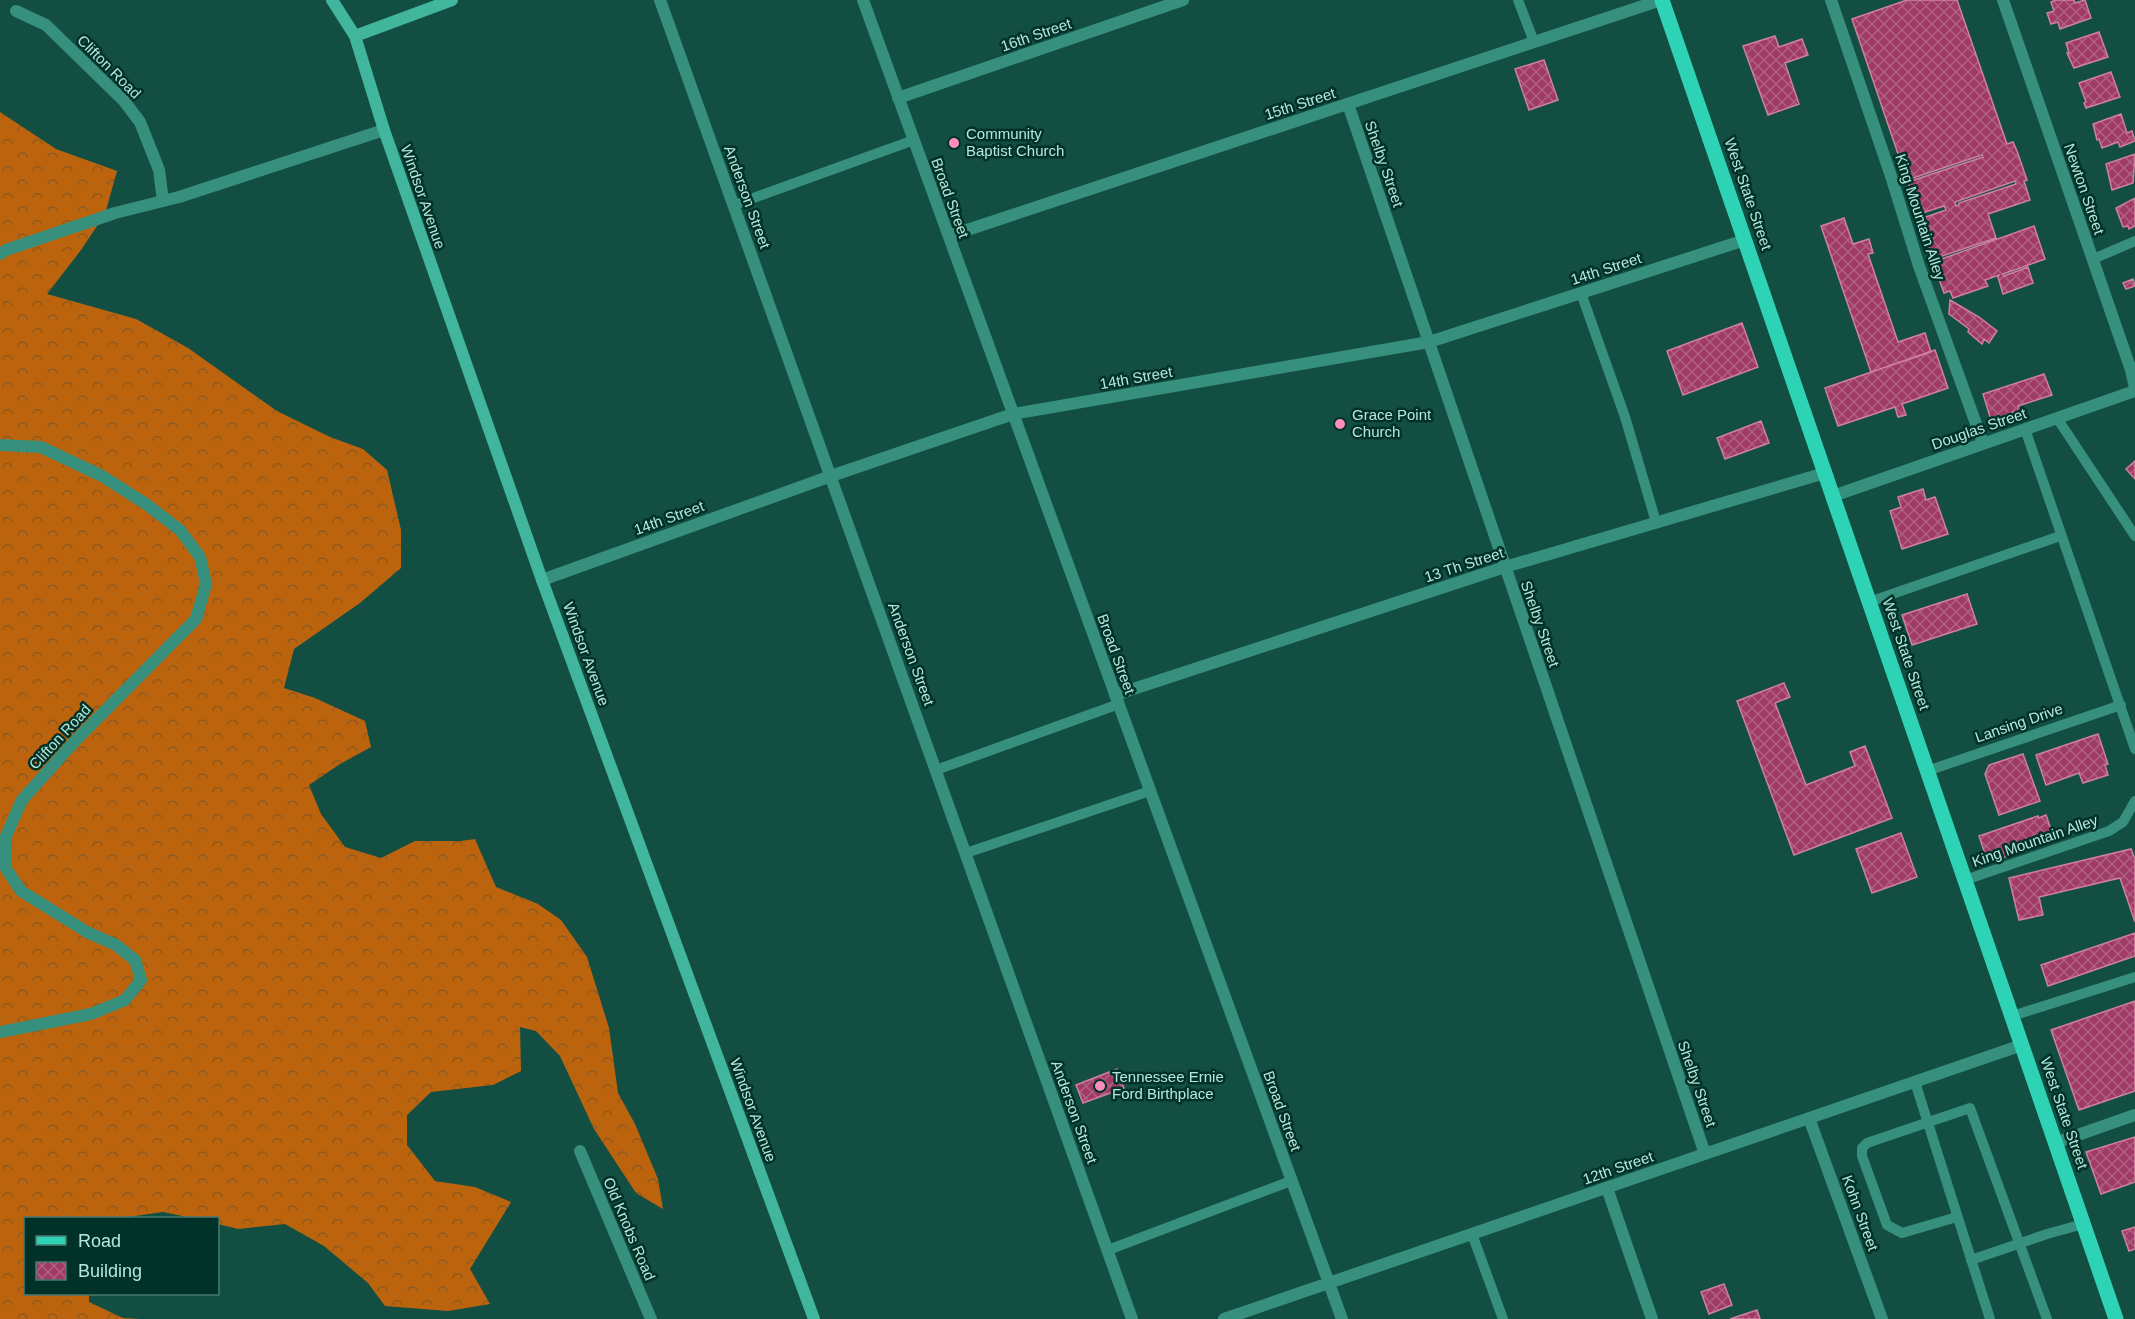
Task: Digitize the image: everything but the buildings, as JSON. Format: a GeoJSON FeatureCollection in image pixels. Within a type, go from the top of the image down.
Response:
{"type":"FeatureCollection","features":[{"type":"Feature","properties":{"kind":"main road","name":"West State Street"},"geometry":{"type":"LineString","coordinates":[[1662,0],[2116,1319]]}},
{"type":"Feature","properties":{"kind":"street","name":"Windsor Avenue"},"geometry":{"type":"LineString","coordinates":[[332,0],[355,36],[384,130],[542,580],[814,1319]]}},
{"type":"Feature","properties":{"kind":"street"},"geometry":{"type":"LineString","coordinates":[[355,36],[452,0]]}},
{"type":"Feature","properties":{"kind":"street","name":"Anderson Street"},"geometry":{"type":"LineString","coordinates":[[660,0],[1132,1319]]}},
{"type":"Feature","properties":{"kind":"street","name":"Broad Street"},"geometry":{"type":"LineString","coordinates":[[863,0],[1342,1319]]}},
{"type":"Feature","properties":{"kind":"street","name":"16th Street"},"geometry":{"type":"LineString","coordinates":[[898,98],[1183,0]]}},
{"type":"Feature","properties":{"kind":"street","name":"15th Street"},"geometry":{"type":"LineString","coordinates":[[949,236],[1662,0]]}},
{"type":"Feature","properties":{"kind":"street","name":"King Mountain Alley"},"geometry":{"type":"LineString","coordinates":[[1831,0],[1892,176],[1919,266],[1983,443]]}},
{"type":"Feature","properties":{"kind":"street","name":"Newton Street"},"geometry":{"type":"LineString","coordinates":[[2003,0],[2131,370],[2135,389]]}},
{"type":"Feature","properties":{"kind":"street","name":"Clifton Road"},"geometry":{"type":"LineString","coordinates":[[15,11],[46,25],[124,101],[140,122],[159,170],[163,201]]}},
{"type":"Feature","properties":{"kind":"street","name":"Shelby Street"},"geometry":{"type":"LineString","coordinates":[[1347,104],[1705,1154]]}},
{"type":"Feature","properties":{"kind":"street"},"geometry":{"type":"LineString","coordinates":[[0,254],[17,246],[115,213],[163,201],[384,130]]}},
{"type":"Feature","properties":{"kind":"street","name":"14th Street"},"geometry":{"type":"LineString","coordinates":[[542,580],[831,476],[1013,414],[1429,342],[1745,240]]}},
{"type":"Feature","properties":{"kind":"street","name":"Douglas Street"},"geometry":{"type":"LineString","coordinates":[[1833,496],[2135,389]]}},
{"type":"Feature","properties":{"kind":"street","name":"Clifton Road"},"geometry":{"type":"LineString","coordinates":[[0,445],[41,447],[102,477],[146,504],[180,530],[200,557],[206,584],[196,620],[74,742],[22,800],[6,836],[5,867],[21,891],[87,932],[116,945],[135,960],[141,980],[125,1000],[91,1014],[0,1032]]}},
{"type":"Feature","properties":{"kind":"street","name":"13 Th Street"},"geometry":{"type":"LineString","coordinates":[[1117,700],[1505,567],[1824,473]]}},
{"type":"Feature","properties":{"kind":"street","name":"12th Street"},"geometry":{"type":"LineString","coordinates":[[1224,1319],[1237,1317],[1329,1283],[2022,1045]]}},
{"type":"Feature","properties":{"kind":"street"},"geometry":{"type":"LineString","coordinates":[[2055,1143],[2135,1115]]}},
{"type":"Feature","properties":{"kind":"street","name":"Kohn Street"},"geometry":{"type":"LineString","coordinates":[[1809,1118],[1881,1319]]}},
{"type":"Feature","properties":{"kind":"street","name":"Old Knobs Road"},"geometry":{"type":"LineString","coordinates":[[580,1151],[651,1319]]}},
{"type":"Feature","properties":{"kind":"street"},"geometry":{"type":"LineString","coordinates":[[1606,1188],[1652,1319]]}},
{"type":"Feature","properties":{"kind":"lane"},"geometry":{"type":"LineString","coordinates":[[1518,0],[1534,42]]}},
{"type":"Feature","properties":{"kind":"lane"},"geometry":{"type":"LineString","coordinates":[[734,205],[914,140]]}},
{"type":"Feature","properties":{"kind":"lane"},"geometry":{"type":"LineString","coordinates":[[2093,259],[2135,241]]}},
{"type":"Feature","properties":{"kind":"lane"},"geometry":{"type":"LineString","coordinates":[[1581,293],[1625,417],[1656,522]]}},
{"type":"Feature","properties":{"kind":"lane"},"geometry":{"type":"LineString","coordinates":[[2057,418],[2135,536]]}},
{"type":"Feature","properties":{"kind":"lane"},"geometry":{"type":"LineString","coordinates":[[2025,429],[2135,749]]}},
{"type":"Feature","properties":{"kind":"lane"},"geometry":{"type":"LineString","coordinates":[[1869,602],[2060,536]]}},
{"type":"Feature","properties":{"kind":"lane"},"geometry":{"type":"LineString","coordinates":[[936,770],[1117,700]]}},
{"type":"Feature","properties":{"kind":"lane","name":"Lansing Drive"},"geometry":{"type":"LineString","coordinates":[[1927,771],[2121,705]]}},
{"type":"Feature","properties":{"kind":"lane"},"geometry":{"type":"LineString","coordinates":[[966,853],[1150,791]]}},
{"type":"Feature","properties":{"kind":"lane","name":"King Mountain Alley"},"geometry":{"type":"LineString","coordinates":[[1965,880],[2109,831],[2123,822],[2135,801]]}},
{"type":"Feature","properties":{"kind":"lane"},"geometry":{"type":"LineString","coordinates":[[2012,1016],[2135,976]]}},
{"type":"Feature","properties":{"kind":"lane"},"geometry":{"type":"LineString","coordinates":[[1915,1082],[1990,1319]]}},
{"type":"Feature","properties":{"kind":"lane"},"geometry":{"type":"LineString","coordinates":[[1957,1217],[1902,1233],[1887,1225],[1862,1156],[1863,1148],[1867,1143],[1970,1108],[2047,1319]]}},
{"type":"Feature","properties":{"kind":"lane"},"geometry":{"type":"LineString","coordinates":[[1108,1251],[1291,1181]]}},
{"type":"Feature","properties":{"kind":"lane"},"geometry":{"type":"LineString","coordinates":[[1971,1260],[2083,1224]]}},
{"type":"Feature","properties":{"kind":"lane"},"geometry":{"type":"LineString","coordinates":[[1472,1234],[1503,1319]]}},
{"type":"Feature","properties":{"kind":"green space"},"geometry":{"type":"Polygon","coordinates":[[[0,112],[56,149],[117,171],[105,214],[47,294],[136,319],[188,348],[277,411],[330,437],[363,449],[387,470],[401,530],[401,568],[360,603],[294,649],[284,688],[315,698],[365,721],[371,747],[309,785],[321,814],[345,847],[381,858],[415,841],[475,839],[496,887],[538,904],[561,920],[587,957],[609,1028],[618,1093],[635,1124],[658,1179],[663,1209],[636,1193],[594,1129],[560,1056],[536,1031],[520,1027],[521,1071],[493,1085],[431,1092],[407,1115],[407,1145],[435,1181],[475,1187],[511,1202],[470,1269],[490,1304],[448,1311],[385,1306],[368,1283],[324,1246],[285,1224],[238,1229],[219,1224],[219,1217],[187,1217],[163,1212],[128,1217],[24,1217],[24,1295],[89,1295],[89,1302],[123,1318],[139,1319],[0,1319],[0,112]]]}},
{"type":"Feature","properties":{"kind":"place","name":"Community Baptist Church"},"geometry":{"type":"Point","coordinates":[954,143]}},
{"type":"Feature","properties":{"kind":"place","name":"Grace Point Church"},"geometry":{"type":"Point","coordinates":[1340,424]}},
{"type":"Feature","properties":{"kind":"place","name":"Tennessee Ernie Ford Birthplace"},"geometry":{"type":"Point","coordinates":[1100,1086]}}]}
